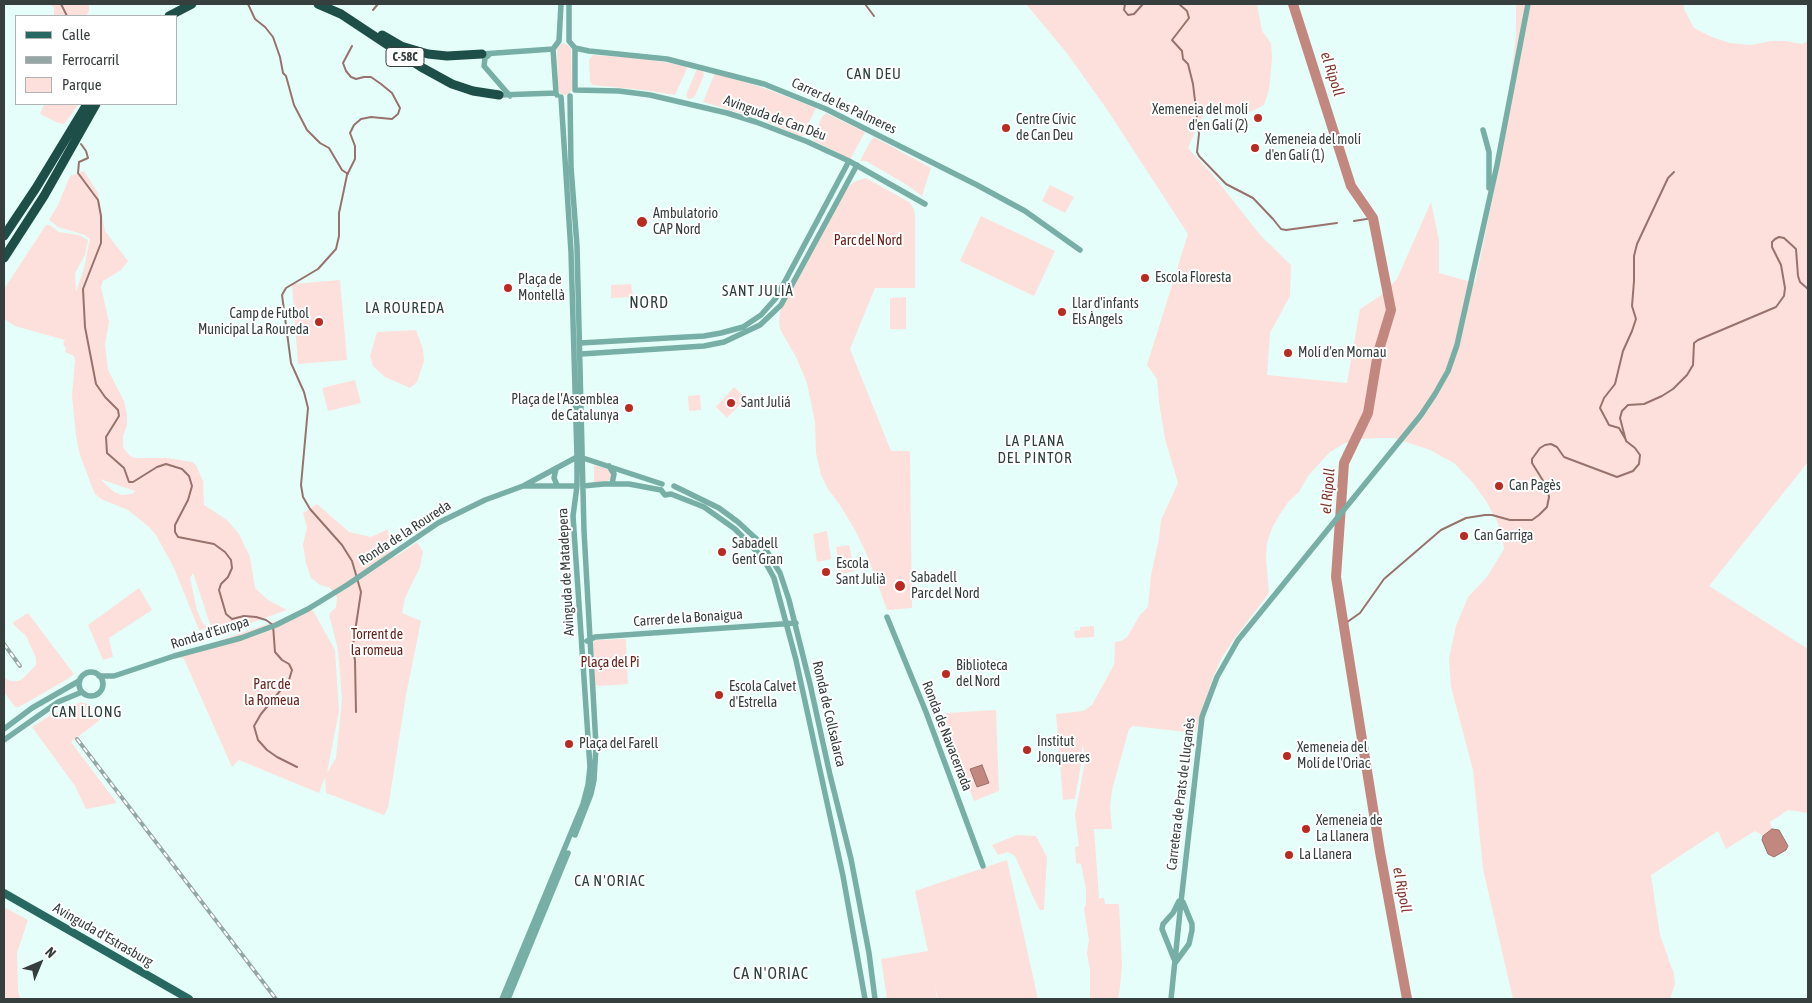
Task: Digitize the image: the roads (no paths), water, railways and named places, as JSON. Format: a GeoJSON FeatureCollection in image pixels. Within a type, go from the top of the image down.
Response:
{"type":"FeatureCollection","features":[{"type":"Feature","properties":{"kind":"highway"},"geometry":{"type":"LineString","coordinates":[[165,15],[186,4]]}},
{"type":"Feature","properties":{"kind":"highway"},"geometry":{"type":"LineString","coordinates":[[171,15],[192,4]]}},
{"type":"Feature","properties":{"kind":"highway","name":"C-58C"},"geometry":{"type":"LineString","coordinates":[[318,4],[340,14],[421,67],[446,81],[473,91],[499,95]]}},
{"type":"Feature","properties":{"kind":"highway","name":"C-58C"},"geometry":{"type":"LineString","coordinates":[[326,4],[352,17],[391,41],[411,50],[447,56],[486,54]]}},
{"type":"Feature","properties":{"kind":"highway"},"geometry":{"type":"LineString","coordinates":[[4,236],[36,188],[86,105]]}},
{"type":"Feature","properties":{"kind":"highway"},"geometry":{"type":"LineString","coordinates":[[4,258],[44,196],[95,105]]}},
{"type":"Feature","properties":{"kind":"main road","name":"Avinguda d'Estrasburg"},"geometry":{"type":"LineString","coordinates":[[4,894],[189,999]]}},
{"type":"Feature","properties":{"kind":"main road","name":"Avinguda d'Estrasburg"},"geometry":{"type":"LineString","coordinates":[[4,894],[182,999]]}},
{"type":"Feature","properties":{"kind":"street"},"geometry":{"type":"LineString","coordinates":[[556,93],[553,49],[559,41],[561,4]]}},
{"type":"Feature","properties":{"kind":"street"},"geometry":{"type":"LineString","coordinates":[[499,95],[556,93],[561,97],[570,96],[575,90],[575,48],[569,41],[569,4]]}},
{"type":"Feature","properties":{"kind":"street"},"geometry":{"type":"LineString","coordinates":[[1489,198],[1503,137],[1528,4]]}},
{"type":"Feature","properties":{"kind":"street"},"geometry":{"type":"LineString","coordinates":[[559,41],[569,41]]}},
{"type":"Feature","properties":{"kind":"street","name":"Carrer de les Palmeres"},"geometry":{"type":"LineString","coordinates":[[575,48],[667,59],[764,84],[826,109],[870,130],[1022,210],[1080,250]]}},
{"type":"Feature","properties":{"kind":"street","name":"C-58C"},"geometry":{"type":"LineString","coordinates":[[486,54],[553,49]]}},
{"type":"Feature","properties":{"kind":"street"},"geometry":{"type":"LineString","coordinates":[[486,54],[484,66],[510,96]]}},
{"type":"Feature","properties":{"kind":"street","name":"Avinguda de Can Déu"},"geometry":{"type":"LineString","coordinates":[[575,90],[619,91],[650,95],[727,113],[785,132],[849,161],[924,204]]}},
{"type":"Feature","properties":{"kind":"street","name":"Avinguda de Matadepera"},"geometry":{"type":"LineString","coordinates":[[508,999],[591,794],[594,780],[596,746],[580,486],[581,354],[577,246],[571,167],[570,96]]}},
{"type":"Feature","properties":{"kind":"street","name":"Avinguda de Matadepera"},"geometry":{"type":"LineString","coordinates":[[561,97],[580,457]]}},
{"type":"Feature","properties":{"kind":"street"},"geometry":{"type":"LineString","coordinates":[[1483,130],[1488,152],[1489,198]]}},
{"type":"Feature","properties":{"kind":"street"},"geometry":{"type":"LineString","coordinates":[[580,343],[704,336],[743,327],[761,315],[776,298],[849,161]]}},
{"type":"Feature","properties":{"kind":"street"},"geometry":{"type":"LineString","coordinates":[[581,354],[704,346],[724,342],[760,326],[781,305],[857,165]]}},
{"type":"Feature","properties":{"kind":"street","name":"Carretera de Prats de Lluçanès"},"geometry":{"type":"LineString","coordinates":[[1171,999],[1202,716],[1217,677],[1238,640],[1306,558],[1435,394],[1453,359],[1489,198]]}},
{"type":"Feature","properties":{"kind":"street"},"geometry":{"type":"LineString","coordinates":[[523,486],[580,457],[662,484],[669,482],[674,486],[674,490],[671,494],[666,495],[661,490],[637,485],[580,486]]}},
{"type":"Feature","properties":{"kind":"street"},"geometry":{"type":"LineString","coordinates":[[609,466],[614,474],[612,484]]}},
{"type":"Feature","properties":{"kind":"street"},"geometry":{"type":"LineString","coordinates":[[556,469],[554,478],[557,485]]}},
{"type":"Feature","properties":{"kind":"street"},"geometry":{"type":"LineString","coordinates":[[661,490],[662,484]]}},
{"type":"Feature","properties":{"kind":"street","name":"Ronda de la Roureda"},"geometry":{"type":"LineString","coordinates":[[311,607],[445,519],[484,500],[523,486],[580,486]]}},
{"type":"Feature","properties":{"kind":"street","name":"Avinguda de Matadepera"},"geometry":{"type":"LineString","coordinates":[[502,999],[582,808],[588,785],[590,747],[573,516],[580,486]]}},
{"type":"Feature","properties":{"kind":"street","name":"Ronda de Collsalarca"},"geometry":{"type":"LineString","coordinates":[[674,486],[719,508],[738,522],[763,545],[780,573],[795,623],[860,900],[875,999]]}},
{"type":"Feature","properties":{"kind":"street","name":"Ronda de Collsalarca"},"geometry":{"type":"LineString","coordinates":[[671,494],[698,504],[719,516],[735,529],[758,551],[774,578],[786,623],[850,912],[866,999]]}},
{"type":"Feature","properties":{"kind":"street","name":"Ronda d'Europa"},"geometry":{"type":"LineString","coordinates":[[4,740],[58,702],[82,692],[88,696],[95,695],[114,676],[174,656],[241,638],[298,615],[311,607]]}},
{"type":"Feature","properties":{"kind":"street","name":"Ronda de Navacerrada"},"geometry":{"type":"LineString","coordinates":[[887,617],[926,712],[983,866]]}},
{"type":"Feature","properties":{"kind":"street","name":"Carrer de la Bonaigua"},"geometry":{"type":"LineString","coordinates":[[582,642],[595,637],[795,623]]}},
{"type":"Feature","properties":{"kind":"street","name":"Ronda d'Europa"},"geometry":{"type":"LineString","coordinates":[[4,729],[32,708],[80,682],[83,676],[89,673],[99,676],[114,676]]}},
{"type":"Feature","properties":{"kind":"street"},"geometry":{"type":"LineString","coordinates":[[99,676],[102,681],[102,687]]}},
{"type":"Feature","properties":{"kind":"street"},"geometry":{"type":"LineString","coordinates":[[80,682],[82,692]]}},
{"type":"Feature","properties":{"kind":"street"},"geometry":{"type":"LineString","coordinates":[[1175,964],[1173,954],[1162,929],[1177,907],[1182,892]]}},
{"type":"Feature","properties":{"kind":"street"},"geometry":{"type":"LineString","coordinates":[[1175,964],[1189,944],[1192,930],[1184,907],[1182,892]]}},
{"type":"Feature","properties":{"kind":"street"},"geometry":{"type":"LineString","coordinates":[[1167,920],[1180,912],[1190,921]]}},
{"type":"Feature","properties":{"kind":"waterway"},"geometry":{"type":"LineString","coordinates":[[61,4],[66,15]]}},
{"type":"Feature","properties":{"kind":"waterway"},"geometry":{"type":"LineString","coordinates":[[248,4],[255,19],[273,37],[294,105],[307,130],[320,143],[329,148],[342,170],[348,174]]}},
{"type":"Feature","properties":{"kind":"waterway"},"geometry":{"type":"LineString","coordinates":[[373,10],[378,4]]}},
{"type":"Feature","properties":{"kind":"waterway"},"geometry":{"type":"LineString","coordinates":[[865,4],[874,16]]}},
{"type":"Feature","properties":{"kind":"waterway"},"geometry":{"type":"LineString","coordinates":[[1125,4],[1124,10],[1128,15],[1134,14],[1143,4]]}},
{"type":"Feature","properties":{"kind":"waterway"},"geometry":{"type":"LineString","coordinates":[[1179,4],[1187,11],[1189,18],[1172,40],[1182,51],[1183,59],[1188,64],[1193,84],[1199,134],[1197,152],[1199,156],[1226,184],[1253,198],[1281,229],[1286,230],[1337,223]]}},
{"type":"Feature","properties":{"kind":"waterway","name":"el Ripoll"},"geometry":{"type":"LineString","coordinates":[[1293,4],[1351,186],[1373,218],[1391,310],[1378,353],[1368,413],[1344,463],[1336,577],[1380,852],[1407,999]]}},
{"type":"Feature","properties":{"kind":"waterway"},"geometry":{"type":"LineString","coordinates":[[352,46],[343,63],[346,71],[351,77],[356,79],[371,77],[392,93],[400,108],[398,114],[392,119],[371,117],[361,119],[354,125],[350,133],[355,146],[355,159],[347,175],[339,213],[339,236],[336,249],[318,269],[286,288],[282,295],[291,363],[304,392],[308,408],[301,485],[303,497],[310,509],[342,545],[352,561],[361,592],[353,645],[356,712]]}},
{"type":"Feature","properties":{"kind":"waterway"},"geometry":{"type":"LineString","coordinates":[[81,144],[88,158],[79,162],[78,173],[98,200],[101,216],[101,243],[83,289],[85,327],[96,384],[105,397],[118,410],[119,416],[106,437],[107,453],[124,468],[129,482],[133,482],[157,467],[166,464],[182,469],[189,476],[192,486],[188,500],[175,525],[175,532],[178,537],[214,544],[225,552],[231,560],[232,568],[219,590],[226,614],[232,619],[244,616],[256,617],[266,620],[273,625],[275,652],[282,660],[289,664],[292,670],[289,680],[261,714],[254,726],[258,740],[267,750],[297,767]]}},
{"type":"Feature","properties":{"kind":"waterway"},"geometry":{"type":"LineString","coordinates":[[1626,440],[1619,428],[1609,425],[1600,408],[1604,398],[1615,384],[1623,351],[1636,319],[1632,306],[1634,256],[1637,244],[1668,178],[1674,172]]}},
{"type":"Feature","properties":{"kind":"waterway"},"geometry":{"type":"LineString","coordinates":[[1354,221],[1373,218]]}},
{"type":"Feature","properties":{"kind":"waterway"},"geometry":{"type":"LineString","coordinates":[[1343,625],[1360,613],[1384,579],[1441,530],[1466,518],[1485,515],[1510,520],[1532,520],[1539,515],[1547,507],[1549,497],[1547,487],[1532,463],[1532,459],[1540,448],[1545,445],[1551,444],[1557,447],[1564,457],[1617,477],[1633,471],[1639,464],[1640,455],[1626,441],[1620,418],[1622,411],[1628,405],[1644,404],[1673,389],[1687,375],[1693,365],[1694,343],[1698,340],[1776,307],[1784,296],[1785,288],[1781,265],[1772,247],[1772,242],[1775,239],[1779,237],[1784,238],[1796,249],[1798,276],[1800,282],[1808,289]]}},
{"type":"Feature","properties":{"kind":"railway"},"geometry":{"type":"LineString","coordinates":[[4,644],[20,666]]}},
{"type":"Feature","properties":{"kind":"railway"},"geometry":{"type":"LineString","coordinates":[[77,739],[276,999]]}},
{"type":"Feature","properties":{"kind":"place","name":"Xemeneia del molí d'en Galí (2)"},"geometry":{"type":"Point","coordinates":[1258,118]}},
{"type":"Feature","properties":{"kind":"place","name":"Centre Cívic de Can Deu"},"geometry":{"type":"Point","coordinates":[1006,128]}},
{"type":"Feature","properties":{"kind":"place","name":"Xemeneia del molí d'en Galí (1)"},"geometry":{"type":"Point","coordinates":[1255,148]}},
{"type":"Feature","properties":{"kind":"place","name":"Ambulatorio CAP Nord"},"geometry":{"type":"Point","coordinates":[642,222]}},
{"type":"Feature","properties":{"kind":"place","name":"Escola Floresta"},"geometry":{"type":"Point","coordinates":[1145,278]}},
{"type":"Feature","properties":{"kind":"place","name":"Plaça de Montellà"},"geometry":{"type":"Point","coordinates":[508,288]}},
{"type":"Feature","properties":{"kind":"place","name":"Llar d'infants Els Àngels"},"geometry":{"type":"Point","coordinates":[1062,312]}},
{"type":"Feature","properties":{"kind":"place","name":"Camp de Futbol Municipal La Roureda"},"geometry":{"type":"Point","coordinates":[319,322]}},
{"type":"Feature","properties":{"kind":"place","name":"Molí d'en Mornau"},"geometry":{"type":"Point","coordinates":[1288,353]}},
{"type":"Feature","properties":{"kind":"place","name":"Sant Juliá"},"geometry":{"type":"Point","coordinates":[731,403]}},
{"type":"Feature","properties":{"kind":"place","name":"Plaça de l'Assemblea de Catalunya"},"geometry":{"type":"Point","coordinates":[629,408]}},
{"type":"Feature","properties":{"kind":"place","name":"Can Pagès"},"geometry":{"type":"Point","coordinates":[1499,486]}},
{"type":"Feature","properties":{"kind":"place","name":"Can Garriga"},"geometry":{"type":"Point","coordinates":[1464,536]}},
{"type":"Feature","properties":{"kind":"place","name":"Sabadell Gent Gran"},"geometry":{"type":"Point","coordinates":[722,552]}},
{"type":"Feature","properties":{"kind":"place","name":"Escola Sant Julià"},"geometry":{"type":"Point","coordinates":[826,572]}},
{"type":"Feature","properties":{"kind":"place","name":"Sabadell Parc del Nord"},"geometry":{"type":"Point","coordinates":[900,586]}},
{"type":"Feature","properties":{"kind":"place","name":"Biblioteca del Nord"},"geometry":{"type":"Point","coordinates":[946,674]}},
{"type":"Feature","properties":{"kind":"place","name":"Escola Calvet d'Estrella"},"geometry":{"type":"Point","coordinates":[719,695]}},
{"type":"Feature","properties":{"kind":"place","name":"Plaça del Farell"},"geometry":{"type":"Point","coordinates":[569,744]}},
{"type":"Feature","properties":{"kind":"place","name":"Institut Jonqueres"},"geometry":{"type":"Point","coordinates":[1027,750]}},
{"type":"Feature","properties":{"kind":"place","name":"Xemeneia del Molí de l'Oriac"},"geometry":{"type":"Point","coordinates":[1287,756]}},
{"type":"Feature","properties":{"kind":"place","name":"Xemeneia de La Llanera"},"geometry":{"type":"Point","coordinates":[1306,829]}},
{"type":"Feature","properties":{"kind":"place","name":"La Llanera"},"geometry":{"type":"Point","coordinates":[1289,855]}},
{"type":"Feature","properties":{"kind":"district","name":"CAN DEU"},"geometry":{"type":"Point","coordinates":[874,74]}},
{"type":"Feature","properties":{"kind":"district","name":"SANT JULIÀ"},"geometry":{"type":"Point","coordinates":[758,291]}},
{"type":"Feature","properties":{"kind":"district","name":"NORD"},"geometry":{"type":"Point","coordinates":[649,303]}},
{"type":"Feature","properties":{"kind":"district","name":"LA ROUREDA"},"geometry":{"type":"Point","coordinates":[405,308]}},
{"type":"Feature","properties":{"kind":"district","name":"LA PLANA DEL PINTOR"},"geometry":{"type":"Point","coordinates":[1035,450]}},
{"type":"Feature","properties":{"kind":"district","name":"CAN LLONG"},"geometry":{"type":"Point","coordinates":[87,712]}},
{"type":"Feature","properties":{"kind":"district","name":"CA N'ORIAC"},"geometry":{"type":"Point","coordinates":[610,881]}},
{"type":"Feature","properties":{"kind":"district","name":"CA N'ORIAC"},"geometry":{"type":"Point","coordinates":[771,974]}},
{"type":"Feature","properties":{"kind":"park label","name":"Parc del Nord"},"geometry":{"type":"Point","coordinates":[868,241]}},
{"type":"Feature","properties":{"kind":"park label","name":"Torrent de la romeua"},"geometry":{"type":"Point","coordinates":[377,644]}},
{"type":"Feature","properties":{"kind":"park label","name":"Plaça del Pi"},"geometry":{"type":"Point","coordinates":[610,663]}},
{"type":"Feature","properties":{"kind":"park label","name":"Parc de la Romeua"},"geometry":{"type":"Point","coordinates":[272,694]}}]}
